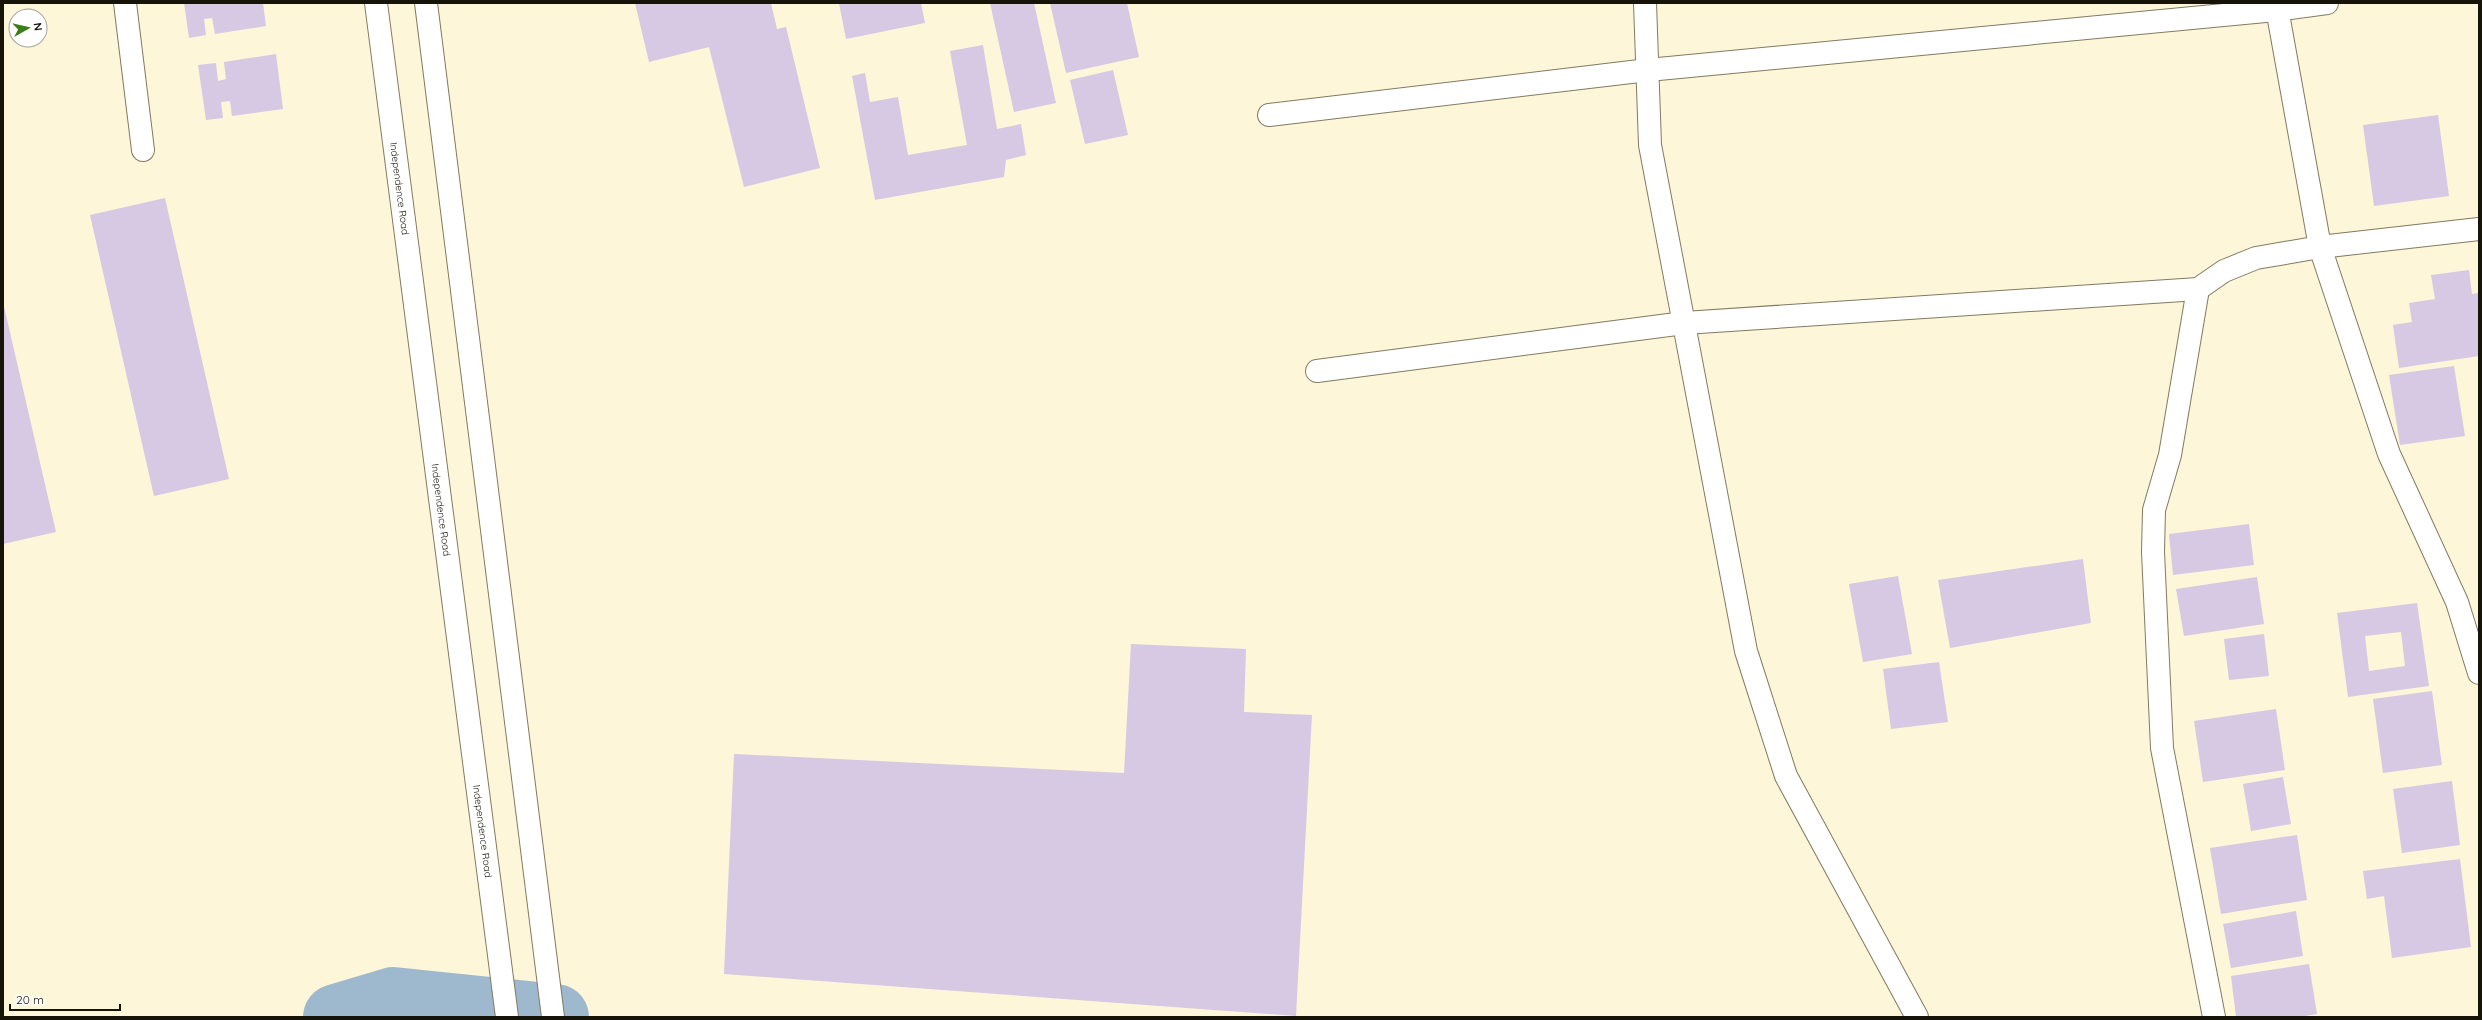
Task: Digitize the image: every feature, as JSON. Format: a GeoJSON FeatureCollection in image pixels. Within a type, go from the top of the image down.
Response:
{"type":"FeatureCollection","features":[{"type":"Feature","properties":{"kind":"street"},"geometry":{"type":"LineString","coordinates":[[125,3],[143,150]]}},
{"type":"Feature","properties":{"kind":"street","name":"Independence Road"},"geometry":{"type":"LineString","coordinates":[[376,3],[507,1017]]}},
{"type":"Feature","properties":{"kind":"street"},"geometry":{"type":"LineString","coordinates":[[426,3],[553,1017]]}},
{"type":"Feature","properties":{"kind":"street"},"geometry":{"type":"LineString","coordinates":[[1645,3],[1650,145],[1746,651],[1786,776],[1916,1017]]}},
{"type":"Feature","properties":{"kind":"street"},"geometry":{"type":"LineString","coordinates":[[1269,115],[1648,70],[2276,6],[2327,3]]}},
{"type":"Feature","properties":{"kind":"street"},"geometry":{"type":"LineString","coordinates":[[2276,6],[2320,247],[2389,454],[2457,602],[2479,673]]}},
{"type":"Feature","properties":{"kind":"street"},"geometry":{"type":"LineString","coordinates":[[1317,371],[1684,323],[2198,289],[2224,271],[2256,258],[2320,247],[2479,229]]}},
{"type":"Feature","properties":{"kind":"street"},"geometry":{"type":"LineString","coordinates":[[2198,289],[2170,455],[2154,510],[2153,552],[2162,748],[2214,1017]]}},
{"type":"Feature","properties":{"kind":"building"},"geometry":{"type":"Polygon","coordinates":[[[184,3],[263,3],[266,26],[215,34],[212,18],[204,19],[206,35],[189,38],[184,3]]]}},
{"type":"Feature","properties":{"kind":"building"},"geometry":{"type":"Polygon","coordinates":[[[635,3],[771,3],[777,29],[786,27],[820,168],[744,187],[709,47],[649,62],[635,3]]]}},
{"type":"Feature","properties":{"kind":"building"},"geometry":{"type":"Polygon","coordinates":[[[839,3],[921,3],[925,23],[846,39],[839,3]]]}},
{"type":"Feature","properties":{"kind":"building"},"geometry":{"type":"Polygon","coordinates":[[[990,3],[1034,3],[1056,103],[1014,112],[990,3]]]}},
{"type":"Feature","properties":{"kind":"building"},"geometry":{"type":"Polygon","coordinates":[[[1050,3],[1127,3],[1139,57],[1066,73],[1050,3]]]}},
{"type":"Feature","properties":{"kind":"building"},"geometry":{"type":"Polygon","coordinates":[[[983,45],[997,129],[1021,124],[1026,155],[1006,160],[1004,177],[875,200],[852,76],[865,73],[870,102],[898,97],[908,155],[967,145],[950,51],[983,45]]]}},
{"type":"Feature","properties":{"kind":"building"},"geometry":{"type":"Polygon","coordinates":[[[276,54],[283,109],[232,116],[230,101],[221,102],[223,118],[206,120],[198,65],[216,63],[218,81],[226,79],[224,62],[276,54]]]}},
{"type":"Feature","properties":{"kind":"building"},"geometry":{"type":"Polygon","coordinates":[[[1113,70],[1128,135],[1085,144],[1070,80],[1113,70]]]}},
{"type":"Feature","properties":{"kind":"building"},"geometry":{"type":"Polygon","coordinates":[[[2438,115],[2449,196],[2374,206],[2363,125],[2438,115]]]}},
{"type":"Feature","properties":{"kind":"building"},"geometry":{"type":"Polygon","coordinates":[[[165,198],[229,479],[154,496],[90,215],[165,198]]]}},
{"type":"Feature","properties":{"kind":"building"},"geometry":{"type":"Polygon","coordinates":[[[2469,270],[2472,294],[2479,293],[2479,356],[2399,368],[2393,325],[2412,322],[2409,303],[2435,299],[2431,275],[2469,270]]]}},
{"type":"Feature","properties":{"kind":"building"},"geometry":{"type":"Polygon","coordinates":[[[3,302],[56,532],[3,544],[3,302]]]}},
{"type":"Feature","properties":{"kind":"building"},"geometry":{"type":"Polygon","coordinates":[[[2454,366],[2465,436],[2400,445],[2389,375],[2454,366]]]}},
{"type":"Feature","properties":{"kind":"building"},"geometry":{"type":"Polygon","coordinates":[[[2249,524],[2254,565],[2173,575],[2169,534],[2249,524]]]}},
{"type":"Feature","properties":{"kind":"building"},"geometry":{"type":"Polygon","coordinates":[[[2083,559],[2091,623],[1950,648],[1938,580],[2083,559]]]}},
{"type":"Feature","properties":{"kind":"building"},"geometry":{"type":"Polygon","coordinates":[[[1898,576],[1912,654],[1863,662],[1849,584],[1898,576]]]}},
{"type":"Feature","properties":{"kind":"building"},"geometry":{"type":"Polygon","coordinates":[[[2257,577],[2264,624],[2184,636],[2176,589],[2257,577]]]}},
{"type":"Feature","properties":{"kind":"building"},"geometry":{"type":"Polygon","coordinates":[[[2417,603],[2429,686],[2348,697],[2337,613],[2417,603]],[[2401,632],[2365,636],[2369,671],[2405,666],[2401,632]]]}},
{"type":"Feature","properties":{"kind":"building"},"geometry":{"type":"Polygon","coordinates":[[[2264,634],[2269,676],[2229,680],[2224,639],[2264,634]]]}},
{"type":"Feature","properties":{"kind":"building"},"geometry":{"type":"Polygon","coordinates":[[[1131,644],[1246,649],[1244,712],[1312,715],[1296,1016],[724,974],[734,754],[1124,773],[1131,644]]]}},
{"type":"Feature","properties":{"kind":"building"},"geometry":{"type":"Polygon","coordinates":[[[1939,662],[1948,722],[1891,729],[1883,669],[1939,662]]]}},
{"type":"Feature","properties":{"kind":"building"},"geometry":{"type":"Polygon","coordinates":[[[2432,691],[2442,765],[2383,773],[2373,699],[2432,691]]]}},
{"type":"Feature","properties":{"kind":"building"},"geometry":{"type":"Polygon","coordinates":[[[2276,709],[2285,770],[2203,782],[2194,721],[2276,709]]]}},
{"type":"Feature","properties":{"kind":"building"},"geometry":{"type":"Polygon","coordinates":[[[2283,777],[2291,824],[2251,831],[2243,784],[2283,777]]]}},
{"type":"Feature","properties":{"kind":"building"},"geometry":{"type":"Polygon","coordinates":[[[2452,781],[2460,845],[2402,853],[2393,789],[2452,781]]]}},
{"type":"Feature","properties":{"kind":"building"},"geometry":{"type":"Polygon","coordinates":[[[2297,835],[2307,900],[2221,914],[2210,848],[2297,835]]]}},
{"type":"Feature","properties":{"kind":"building"},"geometry":{"type":"Polygon","coordinates":[[[2460,859],[2471,947],[2392,958],[2384,896],[2367,899],[2363,871],[2460,859]]]}},
{"type":"Feature","properties":{"kind":"building"},"geometry":{"type":"Polygon","coordinates":[[[2296,911],[2303,956],[2231,968],[2223,924],[2296,911]]]}},
{"type":"Feature","properties":{"kind":"building"},"geometry":{"type":"Polygon","coordinates":[[[2309,964],[2317,1014],[2299,1017],[2236,1017],[2231,976],[2309,964]]]}},
{"type":"Feature","properties":{"kind":"waterway"},"geometry":{"type":"LineString","coordinates":[[336,1017],[393,1000],[556,1017]]}}]}
